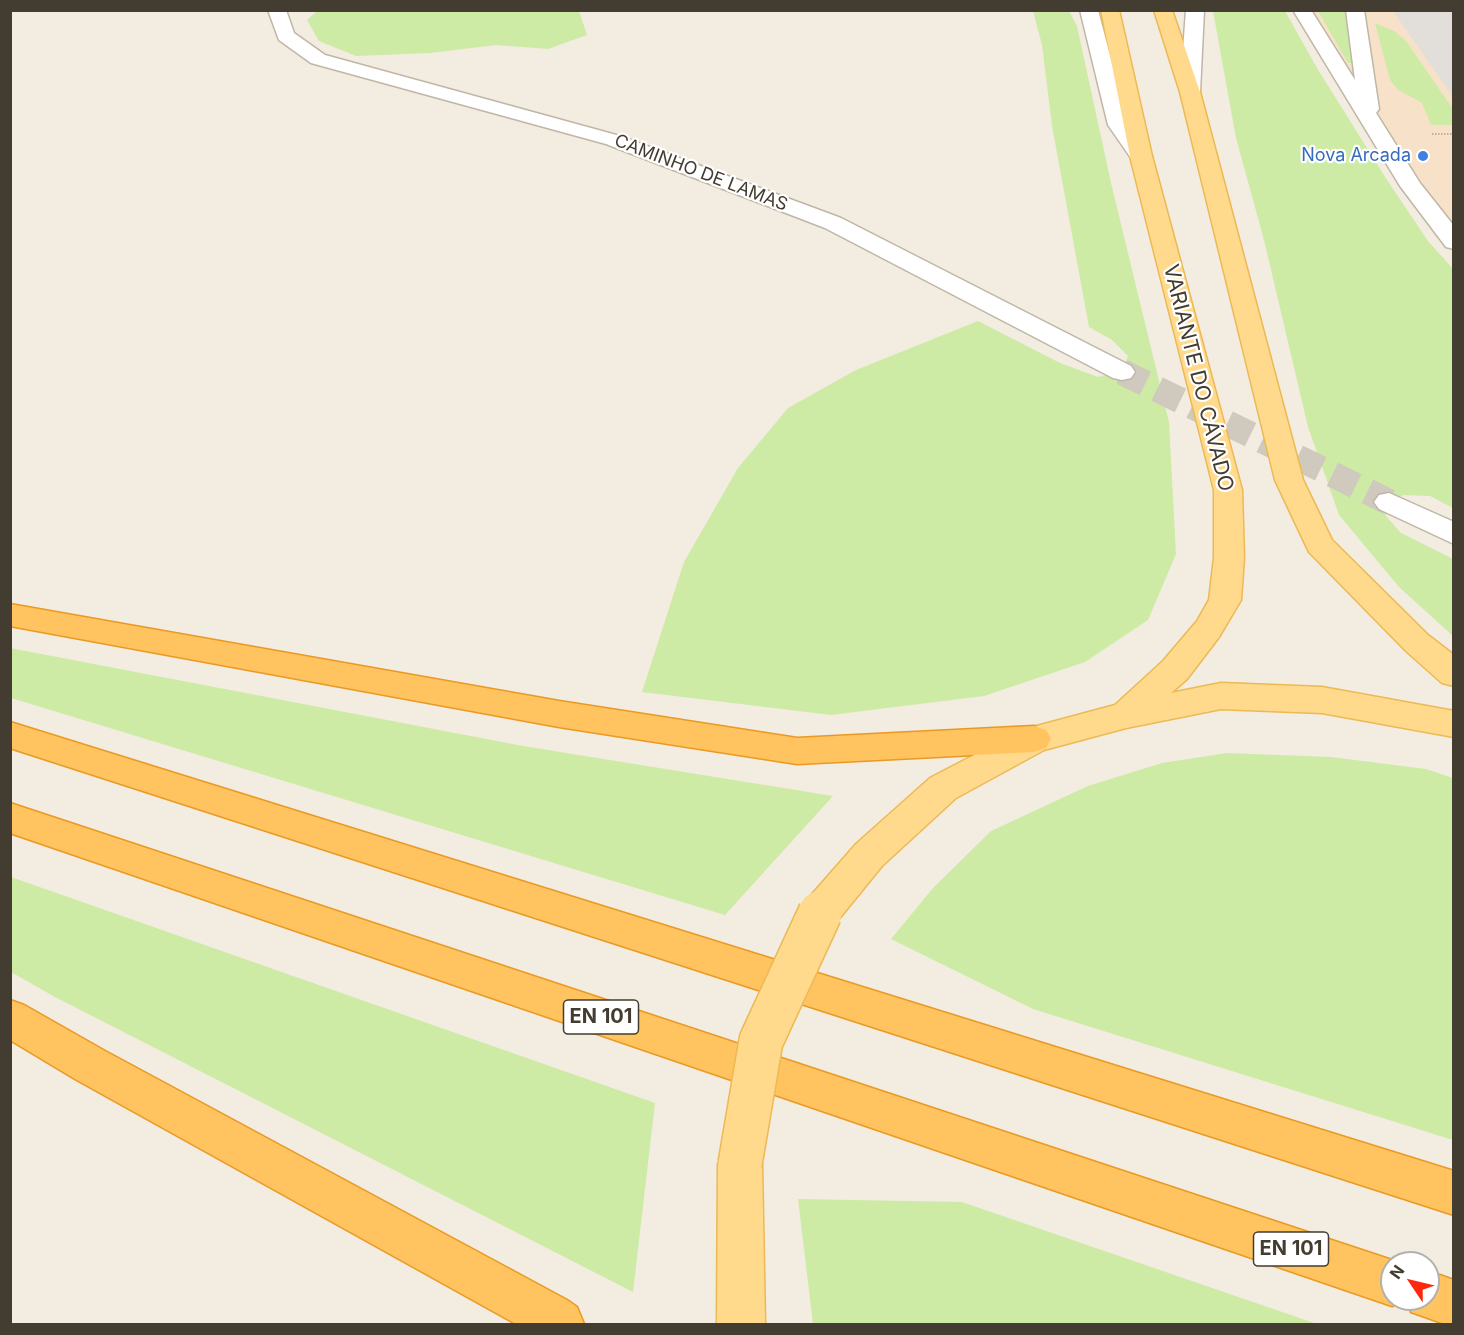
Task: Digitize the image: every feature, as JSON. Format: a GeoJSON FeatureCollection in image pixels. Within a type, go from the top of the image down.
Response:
{"type":"FeatureCollection","features":[{"type":"Feature","properties":{"kind":"highway"},"geometry":{"type":"LineString","coordinates":[[10,615],[559,714],[797,752],[1034,739]]}},
{"type":"Feature","properties":{"kind":"highway"},"geometry":{"type":"LineString","coordinates":[[10,735],[1454,1193]]}},
{"type":"Feature","properties":{"kind":"highway","name":"EN 101"},"geometry":{"type":"LineString","coordinates":[[10,818],[1380,1279]]}},
{"type":"Feature","properties":{"kind":"highway"},"geometry":{"type":"LineString","coordinates":[[10,1018],[560,1324]]}},
{"type":"Feature","properties":{"kind":"main road","name":"VARIANTE DO CÁVADO"},"geometry":{"type":"LineString","coordinates":[[1110,10],[1141,156],[1228,490],[1229,558],[1225,600],[1208,629],[1175,670],[1126,716]]}},
{"type":"Feature","properties":{"kind":"main road"},"geometry":{"type":"LineString","coordinates":[[1163,10],[1190,92],[1289,480],[1320,545],[1417,643],[1454,674]]}},
{"type":"Feature","properties":{"kind":"main road"},"geometry":{"type":"LineString","coordinates":[[741,1324],[740,1164],[761,1041],[820,913],[869,855],[943,788],[1034,739],[1221,696],[1322,700],[1454,724]]}},
{"type":"Feature","properties":{"kind":"street","name":"CAMINHO DE LAMAS"},"geometry":{"type":"LineString","coordinates":[[277,10],[286,36],[318,59],[613,140],[833,223],[1122,372]]}},
{"type":"Feature","properties":{"kind":"street"},"geometry":{"type":"LineString","coordinates":[[1089,10],[1118,125],[1141,156]]}},
{"type":"Feature","properties":{"kind":"street"},"geometry":{"type":"LineString","coordinates":[[1190,92],[1196,10]]}},
{"type":"Feature","properties":{"kind":"street"},"geometry":{"type":"LineString","coordinates":[[1302,10],[1411,186],[1454,242]]}},
{"type":"Feature","properties":{"kind":"street"},"geometry":{"type":"LineString","coordinates":[[1356,10],[1372,126]]}},
{"type":"Feature","properties":{"kind":"street"},"geometry":{"type":"LineString","coordinates":[[1389,502],[1454,534]]}},
{"type":"Feature","properties":{"kind":"path"},"geometry":{"type":"LineString","coordinates":[[1432,134],[1454,134]]}},
{"type":"Feature","properties":{"kind":"shaded area","name":"Nova Arcada"},"geometry":{"type":"Polygon","coordinates":[[[1302,11],[1453,11],[1453,242],[1302,11]]]}},
{"type":"Feature","properties":{"kind":"shaded area"},"geometry":{"type":"Polygon","coordinates":[[[1393,11],[1453,12],[1453,97],[1393,11]]]}},
{"type":"Feature","properties":{"kind":"green space"},"geometry":{"type":"Polygon","coordinates":[[[317,11],[579,11],[587,35],[548,49],[496,45],[430,53],[356,56],[319,41],[307,20],[317,11]]]}},
{"type":"Feature","properties":{"kind":"green space"},"geometry":{"type":"Polygon","coordinates":[[[1033,11],[1069,11],[1077,26],[1111,183],[1169,422],[1176,554],[1148,620],[1085,662],[984,696],[831,715],[642,692],[684,562],[738,468],[788,408],[856,370],[978,321],[1060,363],[1098,377],[1122,371],[1128,356],[1112,340],[1089,327],[1052,126],[1042,45],[1033,11]]]}},
{"type":"Feature","properties":{"kind":"green space"},"geometry":{"type":"Polygon","coordinates":[[[1213,11],[1285,11],[1317,68],[1385,177],[1428,241],[1453,269],[1453,508],[1430,496],[1404,495],[1389,502],[1386,516],[1401,533],[1453,559],[1453,636],[1399,587],[1339,515],[1308,427],[1264,240],[1236,138],[1213,11]]]}},
{"type":"Feature","properties":{"kind":"green space"},"geometry":{"type":"Polygon","coordinates":[[[1318,11],[1345,11],[1354,63],[1348,63],[1318,11]]]}},
{"type":"Feature","properties":{"kind":"green space"},"geometry":{"type":"Polygon","coordinates":[[[1375,23],[1394,31],[1406,41],[1453,109],[1453,125],[1431,125],[1422,103],[1398,90],[1390,80],[1375,23]]]}},
{"type":"Feature","properties":{"kind":"green space"},"geometry":{"type":"Polygon","coordinates":[[[10,648],[523,746],[833,796],[725,915],[11,698],[10,648]]]}},
{"type":"Feature","properties":{"kind":"green space"},"geometry":{"type":"Polygon","coordinates":[[[1227,753],[1331,757],[1426,769],[1453,778],[1453,1140],[1033,1009],[891,939],[933,888],[991,831],[1088,786],[1162,763],[1227,753]]]}},
{"type":"Feature","properties":{"kind":"green space"},"geometry":{"type":"Polygon","coordinates":[[[11,877],[655,1103],[633,1292],[55,997],[11,972],[11,877]]]}},
{"type":"Feature","properties":{"kind":"green space"},"geometry":{"type":"Polygon","coordinates":[[[798,1199],[962,1202],[1317,1324],[813,1324],[798,1199]]]}},
{"type":"Feature","properties":{"kind":"tunnel"},"geometry":{"type":"LineString","coordinates":[[1122,372],[1389,502]]}},
{"type":"Feature","properties":{"kind":"place","name":"Nova Arcada"},"geometry":{"type":"Point","coordinates":[1423,156]}}]}
